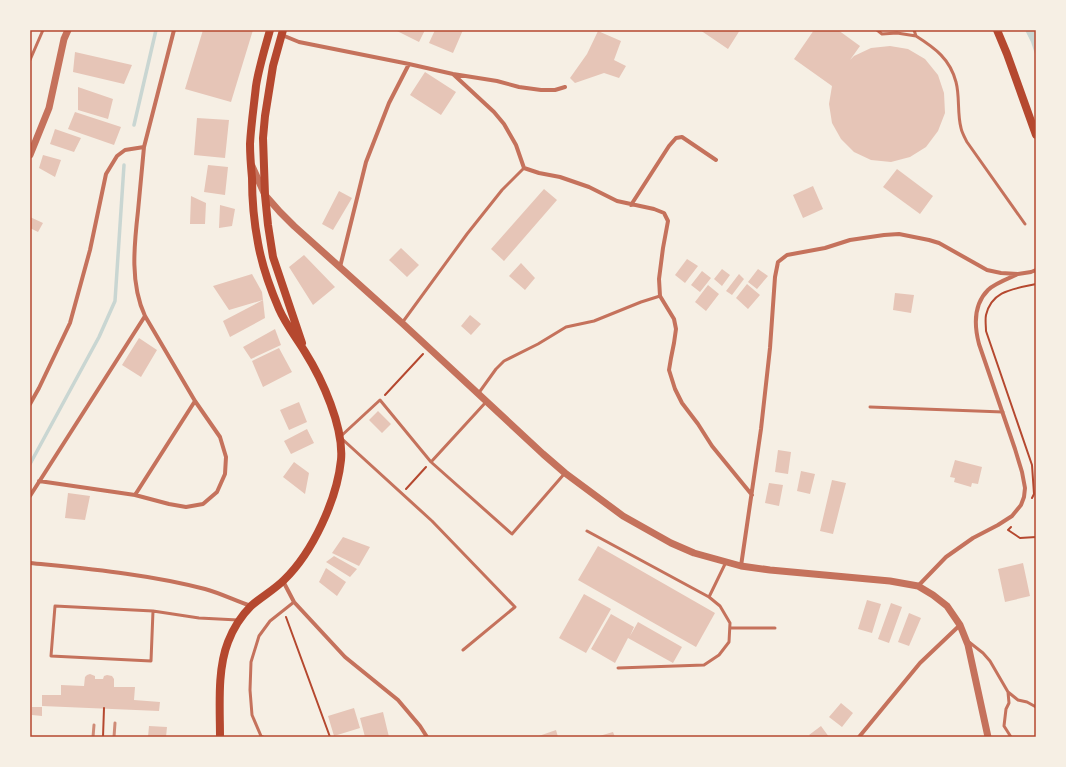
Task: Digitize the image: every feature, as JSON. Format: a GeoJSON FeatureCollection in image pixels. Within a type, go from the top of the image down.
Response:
{"type":"FeatureCollection","features":[{"type":"Feature","properties":{"kind":"main road"},"geometry":{"type":"LineString","coordinates":[[220,737],[222,665],[228,642],[240,620],[251,607],[283,581],[298,565],[320,526],[334,493],[341,459],[340,437],[328,399],[305,351],[286,324],[278,308],[263,266],[257,243],[252,197],[250,144],[256,84],[270,30]]}},
{"type":"Feature","properties":{"kind":"main road"},"geometry":{"type":"LineString","coordinates":[[997,30],[1036,135]]}},
{"type":"Feature","properties":{"kind":"main road"},"geometry":{"type":"LineString","coordinates":[[280,32],[265,116],[263,138],[265,195],[273,257],[305,351]]}},
{"type":"Feature","properties":{"kind":"street"},"geometry":{"type":"LineString","coordinates":[[30,155],[48,108],[64,39],[68,30]]}},
{"type":"Feature","properties":{"kind":"street"},"geometry":{"type":"LineString","coordinates":[[39,481],[135,495],[186,507],[203,504],[217,492],[225,474],[226,457],[220,437],[195,400],[145,316],[135,279],[134,243],[144,147],[174,30]]}},
{"type":"Feature","properties":{"kind":"street"},"geometry":{"type":"LineString","coordinates":[[280,32],[299,42],[452,74],[497,81],[519,87],[541,90],[555,90],[565,87]]}},
{"type":"Feature","properties":{"kind":"street"},"geometry":{"type":"LineString","coordinates":[[340,268],[366,162],[389,103],[409,64]]}},
{"type":"Feature","properties":{"kind":"street"},"geometry":{"type":"LineString","coordinates":[[452,74],[494,112],[504,124],[516,145],[524,168],[539,173],[560,177],[589,187],[631,205],[654,209],[664,214],[668,222],[659,279],[660,296],[674,319],[676,329],[669,370],[675,389],[682,403],[712,446],[752,495]]}},
{"type":"Feature","properties":{"kind":"street"},"geometry":{"type":"LineString","coordinates":[[631,205],[669,146],[676,138],[682,137],[716,160]]}},
{"type":"Feature","properties":{"kind":"street"},"geometry":{"type":"LineString","coordinates":[[30,404],[70,323],[90,250],[106,174],[117,156],[125,150],[144,147]]}},
{"type":"Feature","properties":{"kind":"street"},"geometry":{"type":"LineString","coordinates":[[251,164],[265,195],[294,226],[565,473],[623,516],[671,543],[694,553],[741,566],[890,581],[918,586],[933,595],[947,606],[960,625],[966,640],[988,737]]}},
{"type":"Feature","properties":{"kind":"street"},"geometry":{"type":"LineString","coordinates":[[741,566],[761,429],[770,348],[775,277],[778,262],[787,255],[825,248],[850,240],[884,234],[899,234],[939,242],[988,270],[1001,274],[1018,274],[1036,270]]}},
{"type":"Feature","properties":{"kind":"street"},"geometry":{"type":"LineString","coordinates":[[918,586],[946,557],[974,538],[1012,516],[1021,505],[1024,497],[1025,488],[1023,477],[1015,449],[975,330],[975,317],[980,301],[988,290],[1018,274]]}},
{"type":"Feature","properties":{"kind":"street"},"geometry":{"type":"LineString","coordinates":[[30,496],[145,316]]}},
{"type":"Feature","properties":{"kind":"street"},"geometry":{"type":"LineString","coordinates":[[135,495],[195,400]]}},
{"type":"Feature","properties":{"kind":"street"},"geometry":{"type":"LineString","coordinates":[[30,563],[110,571],[148,577],[206,590],[251,607]]}},
{"type":"Feature","properties":{"kind":"street"},"geometry":{"type":"LineString","coordinates":[[283,581],[294,602],[345,657],[398,700],[420,726],[427,737]]}},
{"type":"Feature","properties":{"kind":"street"},"geometry":{"type":"LineString","coordinates":[[859,737],[920,663],[960,625]]}},
{"type":"Feature","properties":{"kind":"lane"},"geometry":{"type":"LineString","coordinates":[[30,60],[43,30]]}},
{"type":"Feature","properties":{"kind":"lane"},"geometry":{"type":"LineString","coordinates":[[877,30],[882,34],[897,33],[916,36],[942,55],[950,67],[956,82],[958,114],[961,129],[967,142],[1025,224]]}},
{"type":"Feature","properties":{"kind":"lane"},"geometry":{"type":"LineString","coordinates":[[914,30],[916,36]]}},
{"type":"Feature","properties":{"kind":"lane"},"geometry":{"type":"LineString","coordinates":[[402,323],[467,234],[502,190],[524,168]]}},
{"type":"Feature","properties":{"kind":"lane"},"geometry":{"type":"LineString","coordinates":[[478,394],[496,369],[504,361],[538,344],[566,327],[594,321],[660,296]]}},
{"type":"Feature","properties":{"kind":"lane"},"geometry":{"type":"LineString","coordinates":[[463,650],[515,607],[432,521],[340,437],[380,400],[431,462],[512,534],[565,473]]}},
{"type":"Feature","properties":{"kind":"lane"},"geometry":{"type":"LineString","coordinates":[[431,462],[486,402]]}},
{"type":"Feature","properties":{"kind":"lane"},"geometry":{"type":"LineString","coordinates":[[870,407],[1002,412]]}},
{"type":"Feature","properties":{"kind":"lane"},"geometry":{"type":"LineString","coordinates":[[587,532],[709,597],[720,606],[730,623],[729,642],[719,655],[704,665],[618,668]]}},
{"type":"Feature","properties":{"kind":"lane"},"geometry":{"type":"LineString","coordinates":[[709,597],[726,562]]}},
{"type":"Feature","properties":{"kind":"lane"},"geometry":{"type":"LineString","coordinates":[[263,737],[261,736],[252,715],[250,690],[251,662],[259,636],[270,621],[294,602]]}},
{"type":"Feature","properties":{"kind":"lane"},"geometry":{"type":"LineString","coordinates":[[153,611],[151,661],[51,656],[55,606],[153,611],[199,618],[240,620]]}},
{"type":"Feature","properties":{"kind":"lane"},"geometry":{"type":"LineString","coordinates":[[730,628],[775,628]]}},
{"type":"Feature","properties":{"kind":"lane"},"geometry":{"type":"LineString","coordinates":[[966,640],[983,653],[990,661],[1008,692],[1018,700],[1027,702],[1036,707]]}},
{"type":"Feature","properties":{"kind":"lane"},"geometry":{"type":"LineString","coordinates":[[1008,692],[1009,703],[1006,709],[1004,726],[1011,737]]}},
{"type":"Feature","properties":{"kind":"path"},"geometry":{"type":"LineString","coordinates":[[1031,500],[1034,494],[1032,465],[986,331],[986,316],[992,301],[1003,293],[1036,284]]}},
{"type":"Feature","properties":{"kind":"path"},"geometry":{"type":"LineString","coordinates":[[380,400],[429,348]]}},
{"type":"Feature","properties":{"kind":"path"},"geometry":{"type":"LineString","coordinates":[[402,493],[431,462]]}},
{"type":"Feature","properties":{"kind":"path"},"geometry":{"type":"LineString","coordinates":[[1012,526],[1008,530],[1020,538],[1036,537]]}},
{"type":"Feature","properties":{"kind":"path"},"geometry":{"type":"LineString","coordinates":[[284,610],[330,737]]}},
{"type":"Feature","properties":{"kind":"path"},"geometry":{"type":"LineString","coordinates":[[103,737],[104,708]]}},
{"type":"Feature","properties":{"kind":"shaded area"},"geometry":{"type":"Polygon","coordinates":[[[1025,30],[1036,30],[1036,57],[1031,42],[1025,30]]]}},
{"type":"Feature","properties":{"kind":"building"},"geometry":{"type":"Polygon","coordinates":[[[203,30],[253,30],[231,102],[185,89],[203,30]]]}},
{"type":"Feature","properties":{"kind":"building"},"geometry":{"type":"Polygon","coordinates":[[[395,30],[425,30],[419,42],[395,30]]]}},
{"type":"Feature","properties":{"kind":"building"},"geometry":{"type":"Polygon","coordinates":[[[435,30],[463,30],[453,53],[429,43],[435,30]]]}},
{"type":"Feature","properties":{"kind":"building"},"geometry":{"type":"Polygon","coordinates":[[[700,30],[740,30],[728,49],[700,30]]]}},
{"type":"Feature","properties":{"kind":"building"},"geometry":{"type":"Polygon","coordinates":[[[814,30],[838,30],[860,46],[850,60],[854,56],[871,48],[890,46],[908,49],[925,59],[938,75],[944,93],[945,113],[938,131],[926,147],[910,157],[891,162],[871,160],[854,152],[841,139],[832,123],[829,104],[832,86],[794,59],[814,30]]]}},
{"type":"Feature","properties":{"kind":"building"},"geometry":{"type":"Polygon","coordinates":[[[598,31],[621,41],[614,60],[626,66],[619,78],[604,73],[575,83],[570,78],[587,54],[598,31]]]}},
{"type":"Feature","properties":{"kind":"building"},"geometry":{"type":"Polygon","coordinates":[[[75,52],[132,65],[124,84],[73,72],[75,52]]]}},
{"type":"Feature","properties":{"kind":"building"},"geometry":{"type":"Polygon","coordinates":[[[425,72],[456,92],[441,115],[410,95],[425,72]]]}},
{"type":"Feature","properties":{"kind":"building"},"geometry":{"type":"Polygon","coordinates":[[[78,87],[113,99],[108,119],[78,110],[78,87]]]}},
{"type":"Feature","properties":{"kind":"building"},"geometry":{"type":"Polygon","coordinates":[[[75,112],[121,127],[114,145],[68,129],[75,112]]]}},
{"type":"Feature","properties":{"kind":"building"},"geometry":{"type":"Polygon","coordinates":[[[197,118],[229,120],[225,158],[194,155],[197,118]]]}},
{"type":"Feature","properties":{"kind":"building"},"geometry":{"type":"Polygon","coordinates":[[[55,129],[81,138],[74,152],[50,144],[55,129]]]}},
{"type":"Feature","properties":{"kind":"building"},"geometry":{"type":"Polygon","coordinates":[[[43,155],[61,160],[55,177],[39,168],[43,155]]]}},
{"type":"Feature","properties":{"kind":"building"},"geometry":{"type":"Polygon","coordinates":[[[208,165],[228,167],[225,195],[204,192],[208,165]]]}},
{"type":"Feature","properties":{"kind":"building"},"geometry":{"type":"Polygon","coordinates":[[[897,169],[933,196],[920,214],[883,187],[897,169]]]}},
{"type":"Feature","properties":{"kind":"building"},"geometry":{"type":"Polygon","coordinates":[[[813,186],[823,209],[803,218],[793,195],[813,186]]]}},
{"type":"Feature","properties":{"kind":"building"},"geometry":{"type":"Polygon","coordinates":[[[544,189],[557,200],[504,261],[491,249],[544,189]]]}},
{"type":"Feature","properties":{"kind":"building"},"geometry":{"type":"Polygon","coordinates":[[[339,191],[352,198],[333,230],[322,224],[339,191]]]}},
{"type":"Feature","properties":{"kind":"building"},"geometry":{"type":"Polygon","coordinates":[[[191,196],[206,203],[205,224],[190,224],[191,196]]]}},
{"type":"Feature","properties":{"kind":"building"},"geometry":{"type":"Polygon","coordinates":[[[220,205],[235,209],[232,226],[219,228],[220,205]]]}},
{"type":"Feature","properties":{"kind":"building"},"geometry":{"type":"Polygon","coordinates":[[[30,217],[43,223],[38,232],[30,228],[30,217]]]}},
{"type":"Feature","properties":{"kind":"building"},"geometry":{"type":"Polygon","coordinates":[[[401,248],[419,265],[407,277],[389,260],[401,248]]]}},
{"type":"Feature","properties":{"kind":"building"},"geometry":{"type":"Polygon","coordinates":[[[304,255],[335,287],[313,305],[289,267],[304,255]]]}},
{"type":"Feature","properties":{"kind":"building"},"geometry":{"type":"Polygon","coordinates":[[[687,259],[698,266],[685,283],[675,275],[687,259]]]}},
{"type":"Feature","properties":{"kind":"building"},"geometry":{"type":"Polygon","coordinates":[[[521,263],[535,278],[525,290],[509,276],[521,263]]]}},
{"type":"Feature","properties":{"kind":"building"},"geometry":{"type":"Polygon","coordinates":[[[722,269],[730,275],[722,286],[714,279],[722,269]]]}},
{"type":"Feature","properties":{"kind":"building"},"geometry":{"type":"Polygon","coordinates":[[[758,269],[768,276],[757,289],[748,282],[758,269]]]}},
{"type":"Feature","properties":{"kind":"building"},"geometry":{"type":"Polygon","coordinates":[[[702,271],[711,278],[700,292],[691,285],[702,271]]]}},
{"type":"Feature","properties":{"kind":"building"},"geometry":{"type":"Polygon","coordinates":[[[252,274],[262,292],[263,300],[229,310],[213,286],[252,274]]]}},
{"type":"Feature","properties":{"kind":"building"},"geometry":{"type":"Polygon","coordinates":[[[739,274],[744,279],[732,295],[726,291],[739,274]]]}},
{"type":"Feature","properties":{"kind":"building"},"geometry":{"type":"Polygon","coordinates":[[[747,284],[760,295],[748,309],[736,298],[747,284]]]}},
{"type":"Feature","properties":{"kind":"building"},"geometry":{"type":"Polygon","coordinates":[[[708,285],[719,294],[706,311],[695,302],[708,285]]]}},
{"type":"Feature","properties":{"kind":"building"},"geometry":{"type":"Polygon","coordinates":[[[895,293],[914,295],[911,313],[893,310],[895,293]]]}},
{"type":"Feature","properties":{"kind":"building"},"geometry":{"type":"Polygon","coordinates":[[[263,300],[265,318],[230,337],[223,321],[263,300]]]}},
{"type":"Feature","properties":{"kind":"building"},"geometry":{"type":"Polygon","coordinates":[[[470,315],[481,324],[471,335],[461,326],[470,315]]]}},
{"type":"Feature","properties":{"kind":"building"},"geometry":{"type":"Polygon","coordinates":[[[275,329],[281,345],[251,359],[243,347],[275,329]]]}},
{"type":"Feature","properties":{"kind":"building"},"geometry":{"type":"Polygon","coordinates":[[[139,338],[157,350],[141,377],[122,365],[139,338]]]}},
{"type":"Feature","properties":{"kind":"building"},"geometry":{"type":"Polygon","coordinates":[[[279,348],[292,372],[263,387],[252,361],[279,348]]]}},
{"type":"Feature","properties":{"kind":"building"},"geometry":{"type":"Polygon","coordinates":[[[299,402],[307,422],[289,430],[280,410],[299,402]]]}},
{"type":"Feature","properties":{"kind":"building"},"geometry":{"type":"Polygon","coordinates":[[[378,411],[391,424],[382,433],[369,420],[378,411]]]}},
{"type":"Feature","properties":{"kind":"building"},"geometry":{"type":"Polygon","coordinates":[[[307,429],[314,443],[291,454],[284,441],[307,429]]]}},
{"type":"Feature","properties":{"kind":"building"},"geometry":{"type":"Polygon","coordinates":[[[778,450],[791,452],[788,474],[775,472],[778,450]]]}},
{"type":"Feature","properties":{"kind":"building"},"geometry":{"type":"Polygon","coordinates":[[[955,460],[982,467],[978,484],[972,483],[971,487],[954,482],[955,478],[950,477],[955,460]]]}},
{"type":"Feature","properties":{"kind":"building"},"geometry":{"type":"Polygon","coordinates":[[[294,462],[309,473],[305,494],[283,477],[294,462]]]}},
{"type":"Feature","properties":{"kind":"building"},"geometry":{"type":"Polygon","coordinates":[[[801,471],[815,474],[810,494],[797,491],[801,471]]]}},
{"type":"Feature","properties":{"kind":"building"},"geometry":{"type":"Polygon","coordinates":[[[832,480],[846,483],[833,534],[820,531],[832,480]]]}},
{"type":"Feature","properties":{"kind":"building"},"geometry":{"type":"Polygon","coordinates":[[[769,483],[783,485],[779,506],[765,503],[769,483]]]}},
{"type":"Feature","properties":{"kind":"building"},"geometry":{"type":"Polygon","coordinates":[[[68,493],[90,496],[85,520],[65,518],[68,493]]]}},
{"type":"Feature","properties":{"kind":"building"},"geometry":{"type":"Polygon","coordinates":[[[343,537],[370,547],[359,566],[332,553],[343,537]]]}},
{"type":"Feature","properties":{"kind":"building"},"geometry":{"type":"Polygon","coordinates":[[[598,546],[715,613],[696,647],[578,580],[598,546]]]}},
{"type":"Feature","properties":{"kind":"building"},"geometry":{"type":"Polygon","coordinates":[[[334,556],[357,569],[350,577],[326,562],[334,556]]]}},
{"type":"Feature","properties":{"kind":"building"},"geometry":{"type":"Polygon","coordinates":[[[1023,563],[1030,596],[1005,602],[998,569],[1023,563]]]}},
{"type":"Feature","properties":{"kind":"building"},"geometry":{"type":"Polygon","coordinates":[[[326,568],[346,582],[337,596],[319,582],[326,568]]]}},
{"type":"Feature","properties":{"kind":"building"},"geometry":{"type":"Polygon","coordinates":[[[584,594],[611,609],[586,653],[559,638],[584,594]]]}},
{"type":"Feature","properties":{"kind":"building"},"geometry":{"type":"Polygon","coordinates":[[[867,600],[881,604],[872,633],[858,629],[867,600]]]}},
{"type":"Feature","properties":{"kind":"building"},"geometry":{"type":"Polygon","coordinates":[[[891,603],[902,607],[889,643],[878,639],[891,603]]]}},
{"type":"Feature","properties":{"kind":"building"},"geometry":{"type":"Polygon","coordinates":[[[909,613],[921,618],[909,646],[898,642],[909,613]]]}},
{"type":"Feature","properties":{"kind":"building"},"geometry":{"type":"Polygon","coordinates":[[[611,614],[634,627],[630,636],[638,622],[682,647],[673,663],[628,638],[615,663],[591,649],[611,614]]]}},
{"type":"Feature","properties":{"kind":"building"},"geometry":{"type":"Polygon","coordinates":[[[90,674],[95,676],[95,679],[103,679],[104,676],[107,675],[112,676],[114,679],[114,687],[135,687],[134,700],[160,702],[159,711],[42,706],[42,695],[61,695],[61,685],[84,686],[85,677],[90,674]]]}},
{"type":"Feature","properties":{"kind":"building"},"geometry":{"type":"Polygon","coordinates":[[[841,703],[853,713],[842,727],[829,717],[841,703]]]}},
{"type":"Feature","properties":{"kind":"building"},"geometry":{"type":"Polygon","coordinates":[[[32,707],[42,707],[42,716],[32,715],[32,707]]]}},
{"type":"Feature","properties":{"kind":"building"},"geometry":{"type":"Polygon","coordinates":[[[354,708],[360,728],[334,736],[328,716],[354,708]]]}},
{"type":"Feature","properties":{"kind":"building"},"geometry":{"type":"Polygon","coordinates":[[[383,712],[389,737],[365,737],[360,718],[383,712]]]}},
{"type":"Feature","properties":{"kind":"building"},"geometry":{"type":"Polygon","coordinates":[[[149,726],[167,727],[166,737],[148,737],[149,726]]]}},
{"type":"Feature","properties":{"kind":"building"},"geometry":{"type":"Polygon","coordinates":[[[821,726],[829,737],[811,737],[809,735],[821,726]]]}},
{"type":"Feature","properties":{"kind":"building"},"geometry":{"type":"Polygon","coordinates":[[[556,730],[558,737],[536,737],[556,730]]]}},
{"type":"Feature","properties":{"kind":"building"},"geometry":{"type":"Polygon","coordinates":[[[613,732],[615,737],[596,737],[613,732]]]}},
{"type":"Feature","properties":{"kind":"waterway"},"geometry":{"type":"LineString","coordinates":[[134,125],[156,30]]}},
{"type":"Feature","properties":{"kind":"waterway"},"geometry":{"type":"LineString","coordinates":[[30,464],[99,337],[115,301],[124,165]]}},
{"type":"Feature","properties":{"kind":"railway"},"geometry":{"type":"LineString","coordinates":[[114,737],[115,723]]}},
{"type":"Feature","properties":{"kind":"railway"},"geometry":{"type":"LineString","coordinates":[[93,737],[94,725]]}}]}
